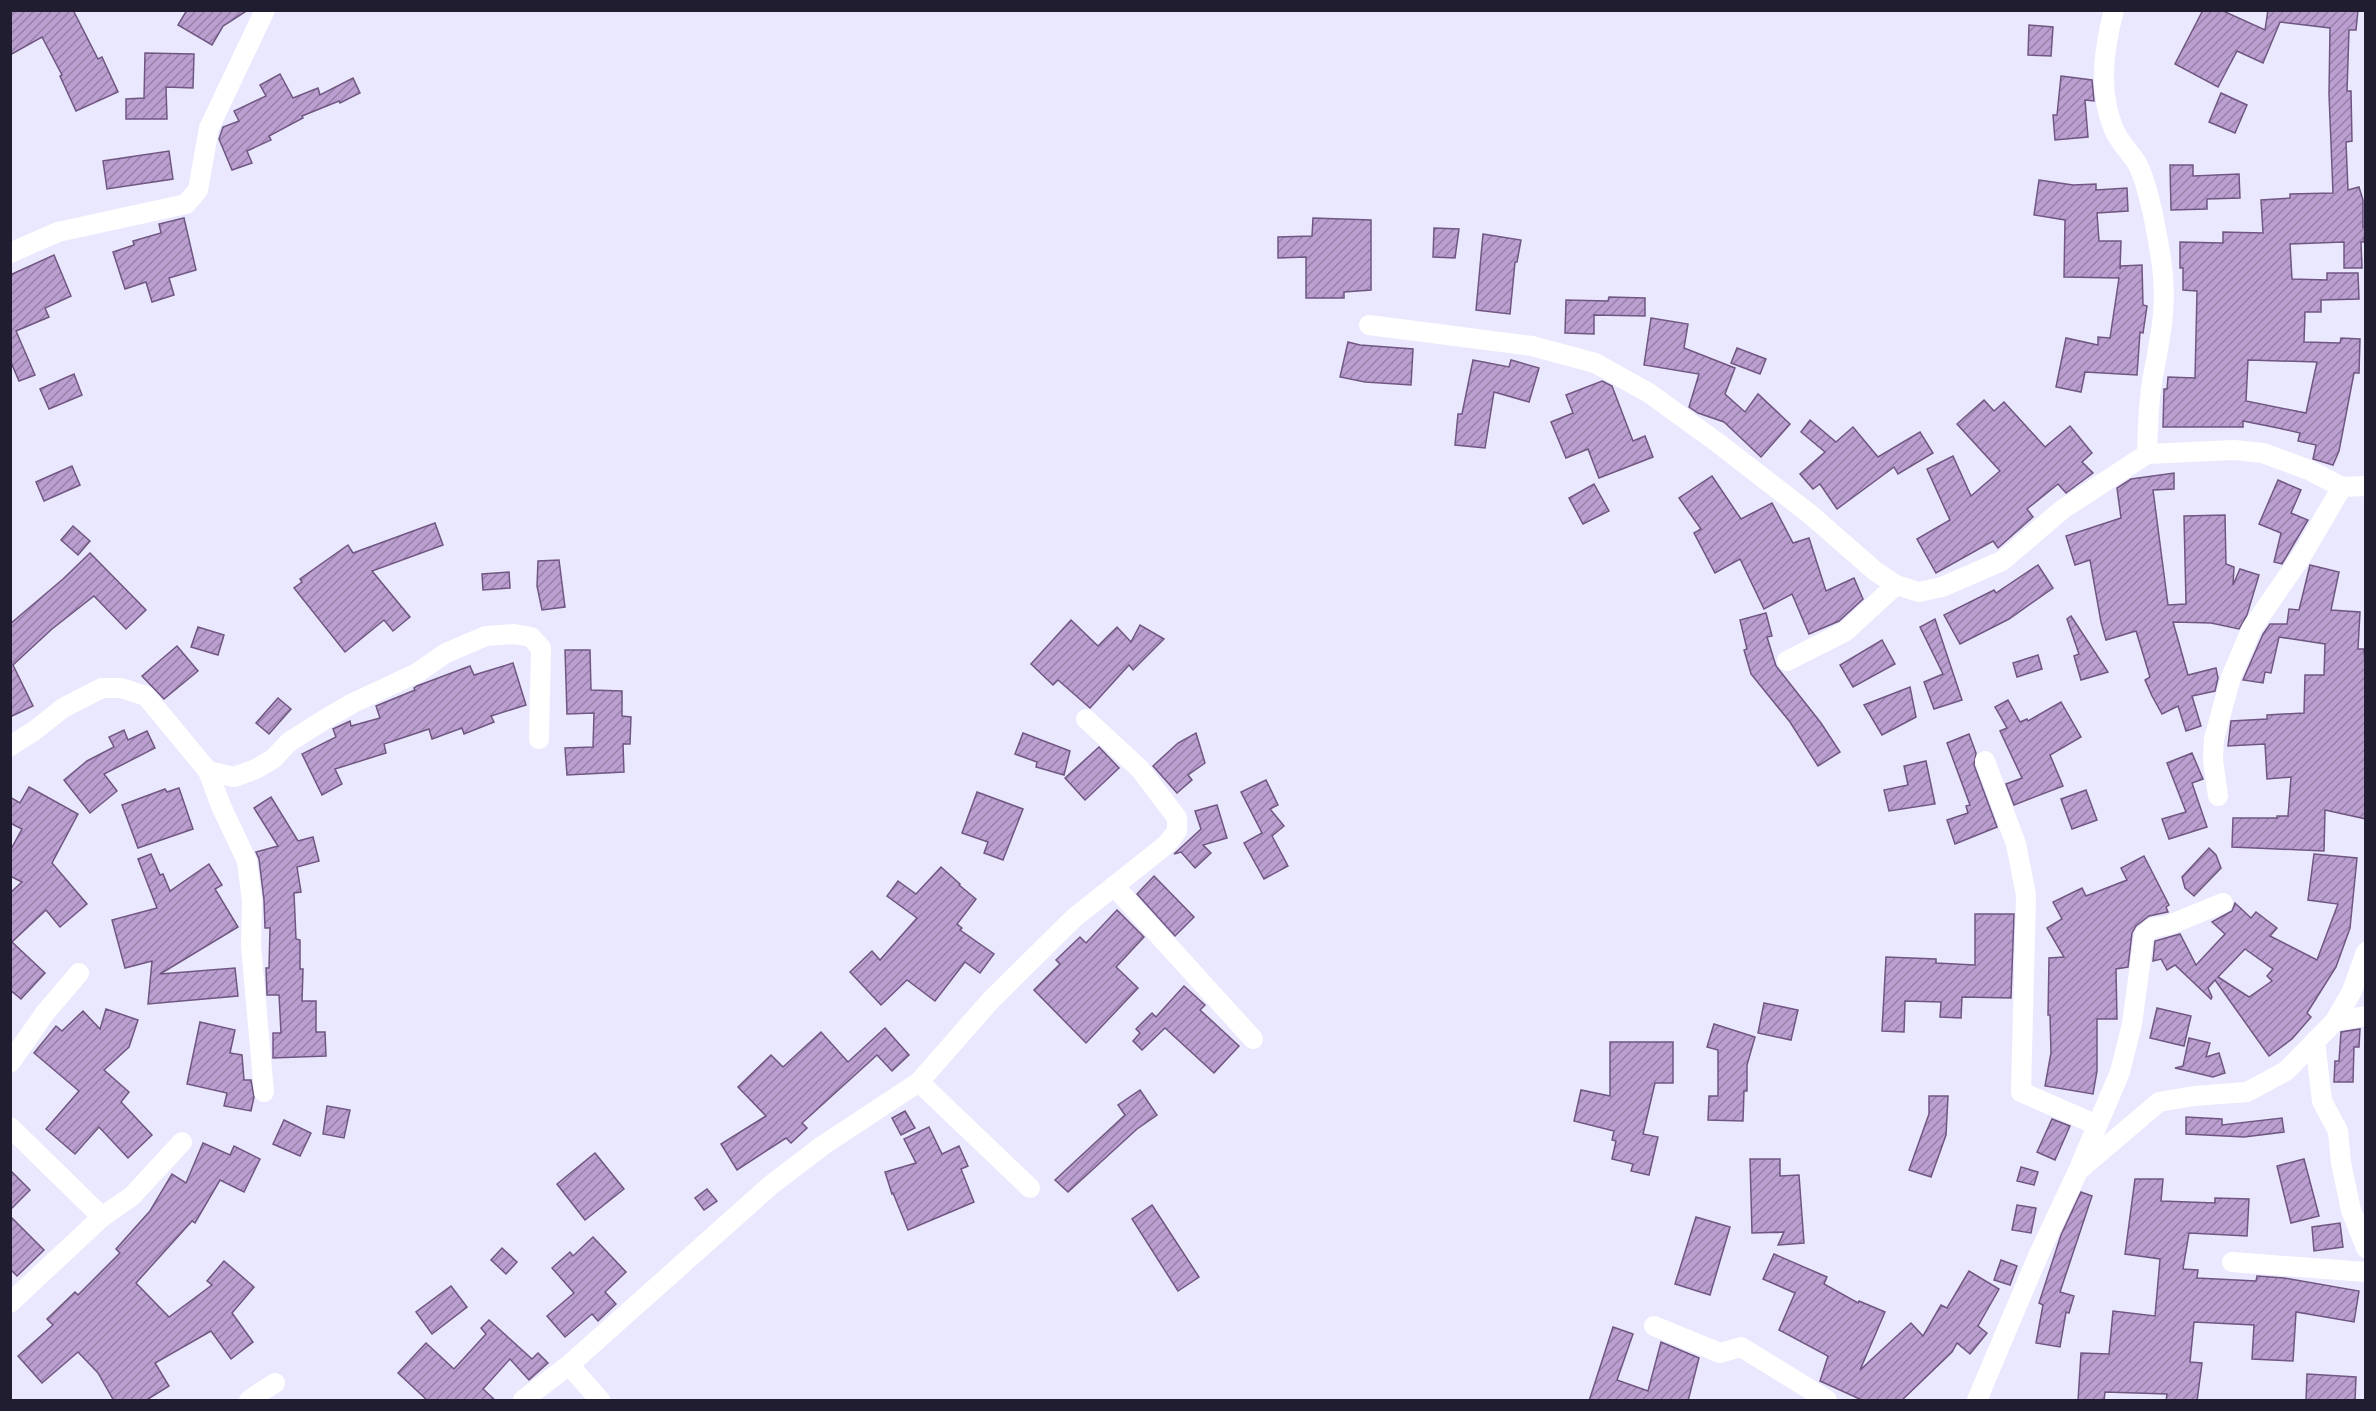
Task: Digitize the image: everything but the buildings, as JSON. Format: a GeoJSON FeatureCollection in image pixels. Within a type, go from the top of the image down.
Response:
{"type":"FeatureCollection","features":[{"type":"Feature","properties":{"kind":"street"},"geometry":{"type":"LineString","coordinates":[[10,253],[58,232],[186,204],[198,190],[209,128],[265,10]]}},
{"type":"Feature","properties":{"kind":"street"},"geometry":{"type":"LineString","coordinates":[[2114,10],[2106,41],[2104,70],[2106,101],[2113,128],[2138,165],[2161,259],[2164,297],[2160,350],[2148,412],[2147,454]]}},
{"type":"Feature","properties":{"kind":"street"},"geometry":{"type":"LineString","coordinates":[[1369,325],[1532,346],[1595,363],[1649,393],[1718,443],[1811,515],[1875,571],[1896,585],[1919,592],[1942,587],[2002,561],[2063,509],[2147,454],[2234,450],[2263,453],[2342,487],[2366,486]]}},
{"type":"Feature","properties":{"kind":"street"},"geometry":{"type":"LineString","coordinates":[[2218,796],[2213,760],[2214,739],[2231,677],[2252,628],[2301,557],[2342,487]]}},
{"type":"Feature","properties":{"kind":"street"},"geometry":{"type":"LineString","coordinates":[[1787,661],[1846,631],[1896,585]]}},
{"type":"Feature","properties":{"kind":"street"},"geometry":{"type":"LineString","coordinates":[[208,771],[234,777],[256,769],[273,759],[289,742],[353,703],[417,673],[446,653],[486,636],[514,634],[531,637],[541,648],[539,739]]}},
{"type":"Feature","properties":{"kind":"street"},"geometry":{"type":"LineString","coordinates":[[10,746],[63,708],[102,688],[121,688],[146,696],[208,771],[247,861],[252,901],[251,946],[264,1092]]}},
{"type":"Feature","properties":{"kind":"street"},"geometry":{"type":"LineString","coordinates":[[523,1401],[569,1365],[771,1185],[850,1126],[919,1082],[992,1000],[1074,918],[1167,844],[1177,831],[1177,818],[1140,769],[1086,719]]}},
{"type":"Feature","properties":{"kind":"street"},"geometry":{"type":"LineString","coordinates":[[1985,761],[2016,844],[2026,895],[2021,1092],[2097,1125]]}},
{"type":"Feature","properties":{"kind":"street"},"geometry":{"type":"LineString","coordinates":[[1114,886],[1253,1039]]}},
{"type":"Feature","properties":{"kind":"street"},"geometry":{"type":"LineString","coordinates":[[1977,1401],[2038,1256],[2078,1171],[2120,1072],[2132,1024],[2144,935],[2152,928],[2169,925],[2223,903]]}},
{"type":"Feature","properties":{"kind":"street"},"geometry":{"type":"LineString","coordinates":[[2078,1171],[2159,1102],[2194,1096],[2247,1092],[2286,1071],[2359,996],[2366,952]]}},
{"type":"Feature","properties":{"kind":"street"},"geometry":{"type":"LineString","coordinates":[[10,1063],[45,1013],[79,973]]}},
{"type":"Feature","properties":{"kind":"street"},"geometry":{"type":"LineString","coordinates":[[2335,1022],[2366,1016]]}},
{"type":"Feature","properties":{"kind":"street"},"geometry":{"type":"LineString","coordinates":[[2315,1041],[2322,1101],[2338,1131],[2341,1163],[2351,1210],[2366,1248]]}},
{"type":"Feature","properties":{"kind":"street"},"geometry":{"type":"LineString","coordinates":[[919,1082],[1030,1188]]}},
{"type":"Feature","properties":{"kind":"street"},"geometry":{"type":"LineString","coordinates":[[10,1127],[102,1217]]}},
{"type":"Feature","properties":{"kind":"street"},"geometry":{"type":"LineString","coordinates":[[10,1303],[102,1217],[132,1196],[182,1142]]}},
{"type":"Feature","properties":{"kind":"street"},"geometry":{"type":"LineString","coordinates":[[2232,1262],[2366,1272]]}},
{"type":"Feature","properties":{"kind":"street"},"geometry":{"type":"LineString","coordinates":[[1654,1326],[1720,1353],[1741,1347],[1827,1401]]}},
{"type":"Feature","properties":{"kind":"street"},"geometry":{"type":"LineString","coordinates":[[569,1365],[600,1401]]}},
{"type":"Feature","properties":{"kind":"street"},"geometry":{"type":"LineString","coordinates":[[249,1401],[275,1383]]}}]}
